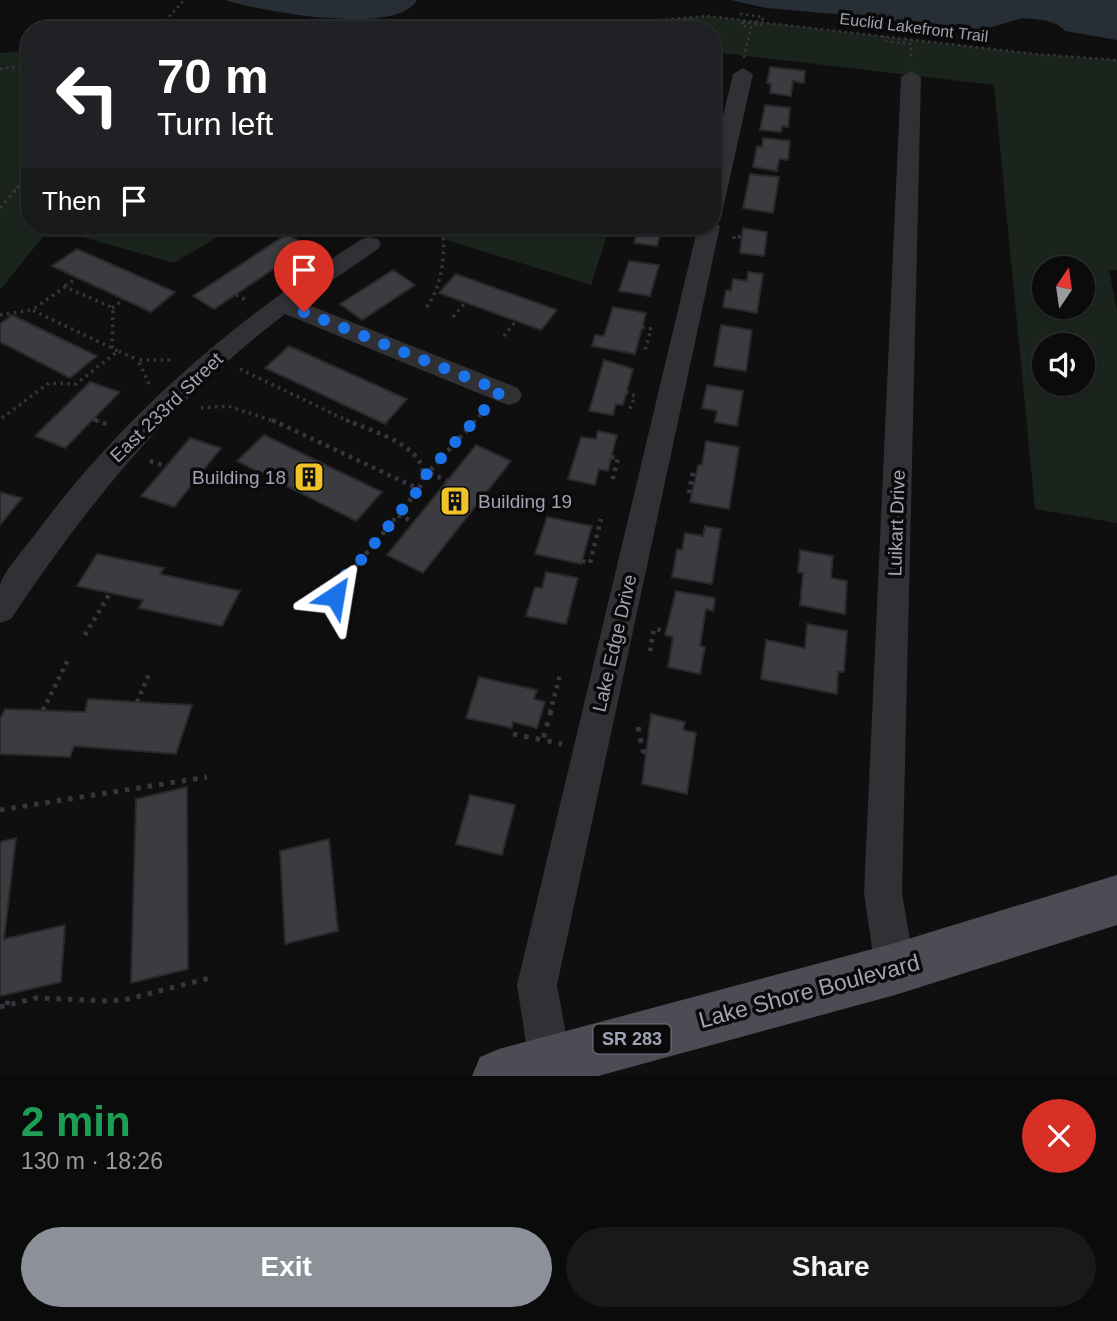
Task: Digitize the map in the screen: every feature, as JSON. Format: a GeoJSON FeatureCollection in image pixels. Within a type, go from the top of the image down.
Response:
{"type":"FeatureCollection","features":[{"type":"Feature","properties":{"kind":"main road","name":"Lake Shore Boulevard"},"geometry":{"type":"LineString","coordinates":[[499,1076],[895,969],[1117,900]]}},
{"type":"Feature","properties":{"kind":"street","name":"Luikart Drive"},"geometry":{"type":"LineString","coordinates":[[895,969],[883,893],[911,65]]}},
{"type":"Feature","properties":{"kind":"street"},"geometry":{"type":"LineString","coordinates":[[721,170],[743,74]]}},
{"type":"Feature","properties":{"kind":"street","name":"Lake Edge Drive"},"geometry":{"type":"LineString","coordinates":[[550,1062],[537,985],[707,235]]}},
{"type":"Feature","properties":{"kind":"street","name":"East 233rd Street"},"geometry":{"type":"LineString","coordinates":[[0,609],[88,488],[125,444],[185,385],[282,303],[370,244]]}},
{"type":"Feature","properties":{"kind":"street"},"geometry":{"type":"LineString","coordinates":[[282,303],[505,393]]}},
{"type":"Feature","properties":{"kind":"path"},"geometry":{"type":"LineString","coordinates":[[165,21],[183,0]]}},
{"type":"Feature","properties":{"kind":"path"},"geometry":{"type":"LineString","coordinates":[[740,14],[763,17],[761,24],[742,23],[742,26],[751,27],[749,38]]}},
{"type":"Feature","properties":{"kind":"path","name":"Euclid Lakefront Trail"},"geometry":{"type":"LineString","coordinates":[[637,21],[686,16],[762,21],[1035,54],[1117,60]]}},
{"type":"Feature","properties":{"kind":"path"},"geometry":{"type":"LineString","coordinates":[[884,36],[884,41],[911,44],[911,65]]}},
{"type":"Feature","properties":{"kind":"path"},"geometry":{"type":"LineString","coordinates":[[0,69],[21,66]]}},
{"type":"Feature","properties":{"kind":"path"},"geometry":{"type":"LineString","coordinates":[[0,208],[21,184]]}},
{"type":"Feature","properties":{"kind":"path"},"geometry":{"type":"LineString","coordinates":[[427,307],[437,291],[443,268],[443,235]]}},
{"type":"Feature","properties":{"kind":"path"},"geometry":{"type":"LineString","coordinates":[[0,315],[32,310],[77,278]]}},
{"type":"Feature","properties":{"kind":"path"},"geometry":{"type":"LineString","coordinates":[[65,287],[112,308]]}},
{"type":"Feature","properties":{"kind":"path"},"geometry":{"type":"LineString","coordinates":[[112,308],[124,299]]}},
{"type":"Feature","properties":{"kind":"path"},"geometry":{"type":"LineString","coordinates":[[453,317],[465,303]]}},
{"type":"Feature","properties":{"kind":"path"},"geometry":{"type":"LineString","coordinates":[[112,308],[112,348]]}},
{"type":"Feature","properties":{"kind":"path"},"geometry":{"type":"LineString","coordinates":[[32,310],[138,360],[187,358]]}},
{"type":"Feature","properties":{"kind":"path"},"geometry":{"type":"LineString","coordinates":[[504,336],[516,321]]}},
{"type":"Feature","properties":{"kind":"path"},"geometry":{"type":"LineString","coordinates":[[642,327],[651,329],[645,350]]}},
{"type":"Feature","properties":{"kind":"path"},"geometry":{"type":"LineString","coordinates":[[2,418],[49,383],[71,385],[83,380],[118,351]]}},
{"type":"Feature","properties":{"kind":"path"},"geometry":{"type":"LineString","coordinates":[[138,360],[144,369],[149,388]]}},
{"type":"Feature","properties":{"kind":"path"},"geometry":{"type":"LineString","coordinates":[[238,366],[254,378],[406,447],[420,460],[428,475],[447,481]]}},
{"type":"Feature","properties":{"kind":"path"},"geometry":{"type":"LineString","coordinates":[[626,392],[635,396],[628,413]]}},
{"type":"Feature","properties":{"kind":"path"},"geometry":{"type":"LineString","coordinates":[[320,603],[335,596],[346,574],[356,566],[428,475],[505,393]]}},
{"type":"Feature","properties":{"kind":"path"},"geometry":{"type":"LineString","coordinates":[[199,408],[228,406],[264,416],[419,489]]}},
{"type":"Feature","properties":{"kind":"path"},"geometry":{"type":"LineString","coordinates":[[611,457],[618,458],[612,482]]}},
{"type":"Feature","properties":{"kind":"path"},"geometry":{"type":"LineString","coordinates":[[689,493],[693,472],[696,473]]}},
{"type":"Feature","properties":{"kind":"path"},"geometry":{"type":"LineString","coordinates":[[398,515],[414,522]]}},
{"type":"Feature","properties":{"kind":"path"},"geometry":{"type":"LineString","coordinates":[[582,561],[590,563],[601,519]]}},
{"type":"Feature","properties":{"kind":"path"},"geometry":{"type":"LineString","coordinates":[[85,635],[110,593]]}},
{"type":"Feature","properties":{"kind":"path"},"geometry":{"type":"LineString","coordinates":[[650,652],[654,629],[666,631]]}},
{"type":"Feature","properties":{"kind":"path"},"geometry":{"type":"LineString","coordinates":[[43,710],[68,660]]}},
{"type":"Feature","properties":{"kind":"path"},"geometry":{"type":"LineString","coordinates":[[137,702],[150,672]]}},
{"type":"Feature","properties":{"kind":"path"},"geometry":{"type":"LineString","coordinates":[[542,740],[560,675]]}},
{"type":"Feature","properties":{"kind":"path"},"geometry":{"type":"LineString","coordinates":[[638,727],[643,751],[648,753]]}},
{"type":"Feature","properties":{"kind":"path"},"geometry":{"type":"LineString","coordinates":[[513,734],[590,751]]}},
{"type":"Feature","properties":{"kind":"path"},"geometry":{"type":"LineString","coordinates":[[0,810],[207,777]]}},
{"type":"Feature","properties":{"kind":"path"},"geometry":{"type":"LineString","coordinates":[[4,1006],[51,997],[108,1001],[210,978]]}},
{"type":"Feature","properties":{"kind":"path"},"geometry":{"type":"LineString","coordinates":[[4,1006],[9,994]]}},
{"type":"Feature","properties":{"kind":"shaded area"},"geometry":{"type":"Polygon","coordinates":[[[225,0],[417,0],[405,11],[384,17],[357,19],[296,15],[225,0]]]}},
{"type":"Feature","properties":{"kind":"shaded area"},"geometry":{"type":"Polygon","coordinates":[[[731,0],[1117,0],[1117,40],[1065,31],[1057,24],[1043,20],[1022,18],[985,29],[960,29],[766,8],[731,0]]]}},
{"type":"Feature","properties":{"kind":"shaded area"},"geometry":{"type":"Polygon","coordinates":[[[707,16],[1035,54],[1117,60],[1117,270],[1109,270],[1117,310],[1117,523],[1035,509],[994,85],[721,53],[721,21],[648,21],[707,16]]]}},
{"type":"Feature","properties":{"kind":"shaded area"},"geometry":{"type":"Polygon","coordinates":[[[21,51],[21,235],[44,235],[0,290],[0,53],[21,51]]]}},
{"type":"Feature","properties":{"kind":"shaded area"},"geometry":{"type":"Polygon","coordinates":[[[75,235],[221,235],[174,263],[75,235]]]}},
{"type":"Feature","properties":{"kind":"shaded area"},"geometry":{"type":"Polygon","coordinates":[[[431,235],[607,235],[591,285],[431,235]]]}},
{"type":"Feature","properties":{"kind":"building"},"geometry":{"type":"Polygon","coordinates":[[[770,67],[805,71],[804,83],[793,81],[791,96],[770,93],[771,84],[767,83],[770,67]]]}},
{"type":"Feature","properties":{"kind":"building"},"geometry":{"type":"Polygon","coordinates":[[[765,105],[790,108],[788,127],[782,126],[781,132],[760,130],[765,105]]]}},
{"type":"Feature","properties":{"kind":"building"},"geometry":{"type":"Polygon","coordinates":[[[763,138],[790,141],[788,160],[779,159],[777,171],[753,167],[757,146],[762,147],[763,138]]]}},
{"type":"Feature","properties":{"kind":"building"},"geometry":{"type":"Polygon","coordinates":[[[750,174],[779,177],[773,213],[743,208],[750,174]]]}},
{"type":"Feature","properties":{"kind":"building"},"geometry":{"type":"Polygon","coordinates":[[[743,228],[767,232],[764,256],[740,253],[743,228]]]}},
{"type":"Feature","properties":{"kind":"building"},"geometry":{"type":"Polygon","coordinates":[[[285,235],[308,246],[214,309],[193,296],[285,235]]]}},
{"type":"Feature","properties":{"kind":"building"},"geometry":{"type":"Polygon","coordinates":[[[636,235],[660,235],[657,246],[634,243],[636,235]]]}},
{"type":"Feature","properties":{"kind":"building"},"geometry":{"type":"Polygon","coordinates":[[[77,249],[175,292],[151,312],[52,266],[77,249]]]}},
{"type":"Feature","properties":{"kind":"building"},"geometry":{"type":"Polygon","coordinates":[[[629,261],[659,265],[650,296],[619,291],[629,261]]]}},
{"type":"Feature","properties":{"kind":"building"},"geometry":{"type":"Polygon","coordinates":[[[393,270],[415,285],[362,320],[340,304],[393,270]]]}},
{"type":"Feature","properties":{"kind":"building"},"geometry":{"type":"Polygon","coordinates":[[[748,272],[763,274],[757,313],[723,307],[726,290],[731,291],[733,279],[747,281],[748,272]]]}},
{"type":"Feature","properties":{"kind":"building"},"geometry":{"type":"Polygon","coordinates":[[[456,274],[557,310],[541,330],[439,293],[456,274]]]}},
{"type":"Feature","properties":{"kind":"building"},"geometry":{"type":"Polygon","coordinates":[[[613,307],[646,313],[635,354],[592,346],[595,335],[604,336],[613,307]]]}},
{"type":"Feature","properties":{"kind":"building"},"geometry":{"type":"Polygon","coordinates":[[[12,315],[97,356],[70,378],[0,342],[0,324],[12,315]]]}},
{"type":"Feature","properties":{"kind":"building"},"geometry":{"type":"Polygon","coordinates":[[[721,325],[752,330],[746,371],[714,366],[721,325]]]}},
{"type":"Feature","properties":{"kind":"building"},"geometry":{"type":"Polygon","coordinates":[[[289,346],[407,399],[385,424],[265,368],[289,346]]]}},
{"type":"Feature","properties":{"kind":"building"},"geometry":{"type":"Polygon","coordinates":[[[604,360],[633,369],[623,405],[616,404],[613,415],[589,411],[604,360]]]}},
{"type":"Feature","properties":{"kind":"building"},"geometry":{"type":"Polygon","coordinates":[[[90,382],[120,392],[65,448],[35,436],[90,382]]]}},
{"type":"Feature","properties":{"kind":"building"},"geometry":{"type":"Polygon","coordinates":[[[707,385],[743,391],[737,426],[715,422],[717,411],[702,408],[707,385]]]}},
{"type":"Feature","properties":{"kind":"building"},"geometry":{"type":"Polygon","coordinates":[[[598,431],[617,435],[608,471],[599,469],[595,485],[568,479],[581,437],[596,439],[598,431]]]}},
{"type":"Feature","properties":{"kind":"building","name":"Building 18"},"geometry":{"type":"Polygon","coordinates":[[[264,435],[382,492],[356,521],[237,461],[264,435]]]}},
{"type":"Feature","properties":{"kind":"building"},"geometry":{"type":"Polygon","coordinates":[[[190,438],[221,448],[174,507],[141,496],[190,438]]]}},
{"type":"Feature","properties":{"kind":"building"},"geometry":{"type":"Polygon","coordinates":[[[706,441],[739,447],[729,509],[690,502],[698,465],[702,465],[706,441]]]}},
{"type":"Feature","properties":{"kind":"building","name":"Building 19"},"geometry":{"type":"Polygon","coordinates":[[[476,445],[511,461],[423,573],[387,555],[476,445]]]}},
{"type":"Feature","properties":{"kind":"building"},"geometry":{"type":"Polygon","coordinates":[[[0,492],[22,498],[0,525],[0,492]]]}},
{"type":"Feature","properties":{"kind":"building"},"geometry":{"type":"Polygon","coordinates":[[[547,517],[592,526],[581,564],[535,554],[547,517]]]}},
{"type":"Feature","properties":{"kind":"building"},"geometry":{"type":"Polygon","coordinates":[[[705,526],[721,529],[712,584],[672,577],[677,549],[682,550],[685,533],[703,536],[705,526]]]}},
{"type":"Feature","properties":{"kind":"building"},"geometry":{"type":"Polygon","coordinates":[[[800,550],[833,556],[831,578],[847,581],[845,614],[800,605],[803,573],[798,572],[800,550]]]}},
{"type":"Feature","properties":{"kind":"building"},"geometry":{"type":"Polygon","coordinates":[[[97,554],[164,568],[160,574],[240,591],[222,626],[139,608],[143,600],[77,586],[97,554]]]}},
{"type":"Feature","properties":{"kind":"building"},"geometry":{"type":"Polygon","coordinates":[[[546,572],[578,578],[566,624],[526,616],[535,587],[542,588],[546,572]]]}},
{"type":"Feature","properties":{"kind":"building"},"geometry":{"type":"Polygon","coordinates":[[[676,591],[715,598],[713,611],[706,609],[700,646],[705,647],[700,674],[668,667],[673,637],[665,635],[676,591]]]}},
{"type":"Feature","properties":{"kind":"building"},"geometry":{"type":"Polygon","coordinates":[[[807,624],[847,631],[844,672],[838,672],[837,694],[761,679],[766,640],[805,648],[807,624]]]}},
{"type":"Feature","properties":{"kind":"building"},"geometry":{"type":"Polygon","coordinates":[[[479,677],[537,690],[534,699],[545,702],[537,728],[513,722],[512,728],[466,718],[479,677]]]}},
{"type":"Feature","properties":{"kind":"building"},"geometry":{"type":"Polygon","coordinates":[[[88,699],[192,705],[176,754],[74,746],[70,757],[0,754],[0,719],[5,709],[85,712],[88,699]]]}},
{"type":"Feature","properties":{"kind":"building"},"geometry":{"type":"Polygon","coordinates":[[[651,714],[685,722],[683,730],[696,733],[687,794],[642,784],[651,714]]]}},
{"type":"Feature","properties":{"kind":"building"},"geometry":{"type":"Polygon","coordinates":[[[187,787],[188,969],[131,983],[136,799],[187,787]]]}},
{"type":"Feature","properties":{"kind":"building"},"geometry":{"type":"Polygon","coordinates":[[[470,795],[515,805],[502,855],[456,844],[470,795]]]}},
{"type":"Feature","properties":{"kind":"building"},"geometry":{"type":"Polygon","coordinates":[[[16,838],[4,939],[65,925],[61,982],[0,996],[0,842],[16,838]]]}},
{"type":"Feature","properties":{"kind":"building"},"geometry":{"type":"Polygon","coordinates":[[[329,839],[338,931],[285,944],[280,851],[329,839]]]}},
{"type":"Feature","properties":{"kind":"place","name":"Building 18"},"geometry":{"type":"Point","coordinates":[309,477]}},
{"type":"Feature","properties":{"kind":"place","name":"Building 19"},"geometry":{"type":"Point","coordinates":[455,501]}},
{"type":"Feature","properties":{"kind":"route"},"geometry":{"type":"LineString","coordinates":[[304,312],[501,391],[425,476],[419,489],[356,566],[346,574],[335,596]]}}]}
